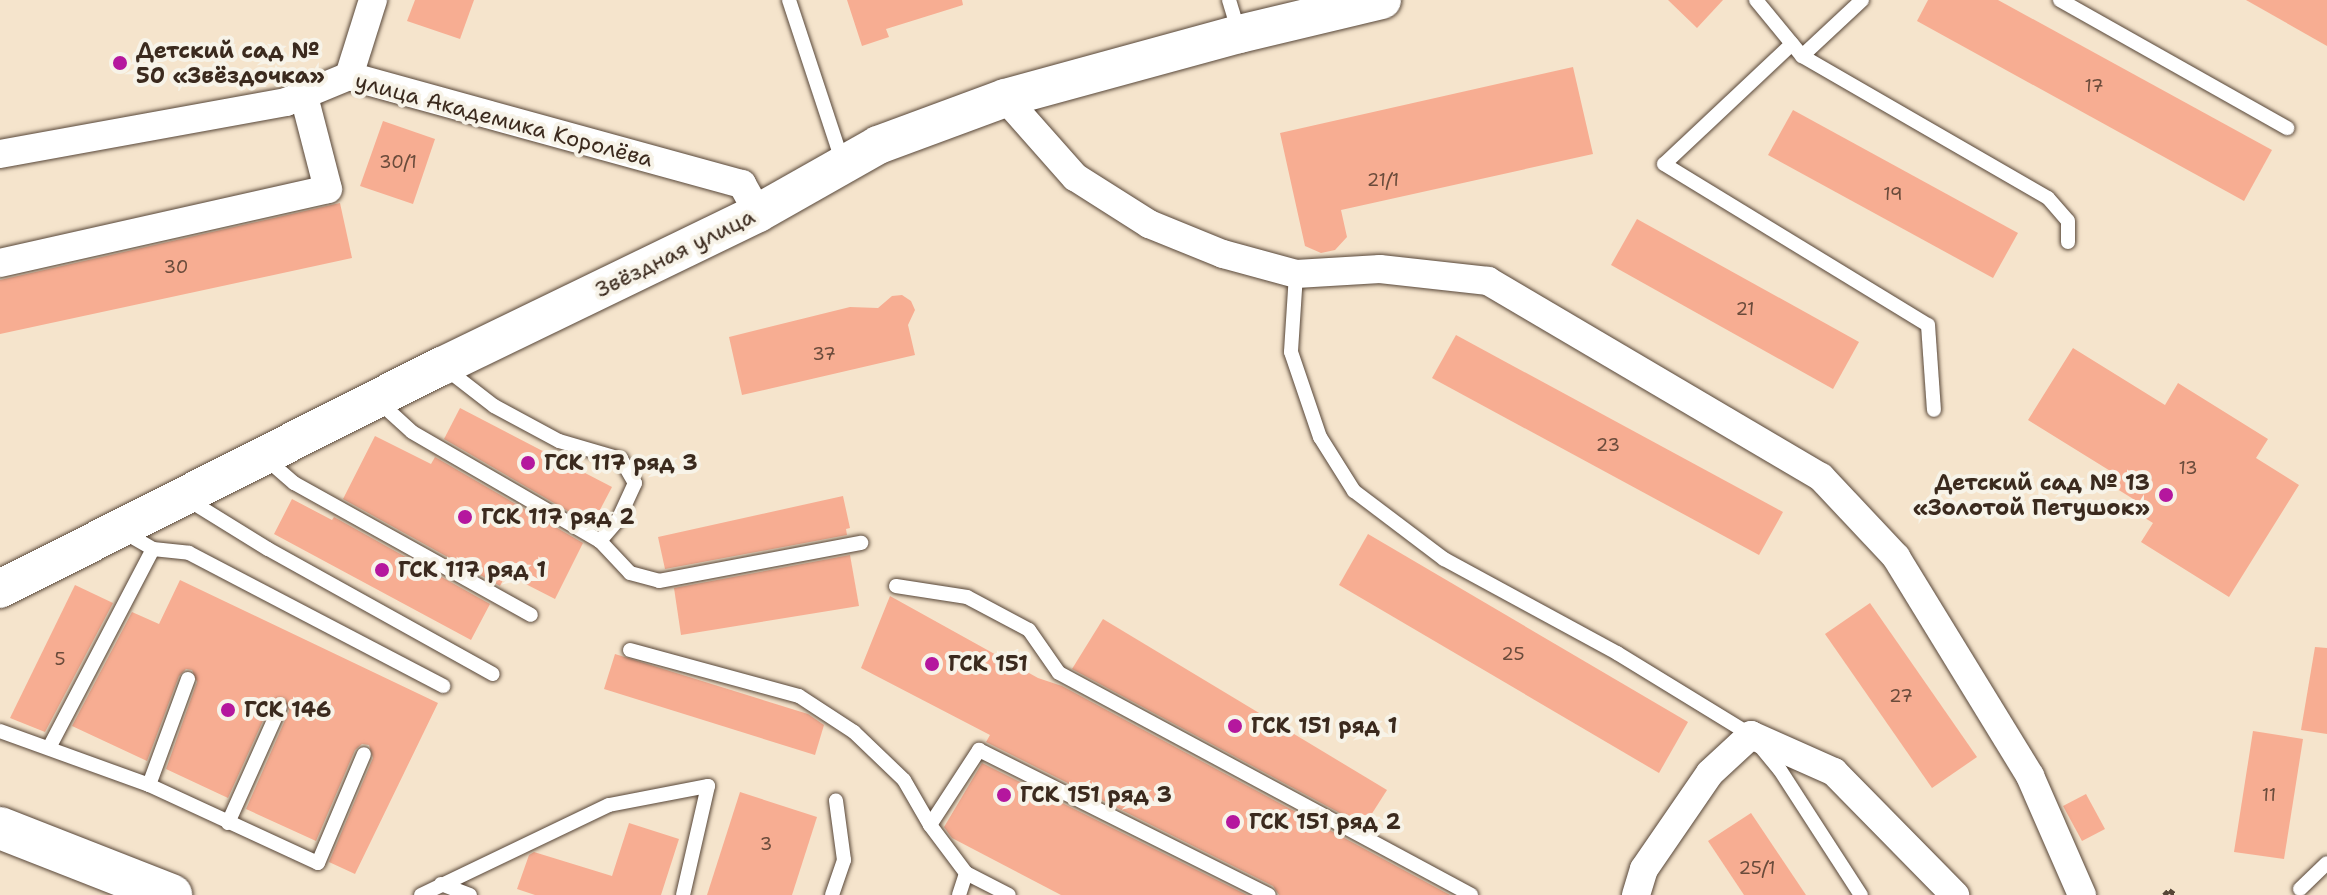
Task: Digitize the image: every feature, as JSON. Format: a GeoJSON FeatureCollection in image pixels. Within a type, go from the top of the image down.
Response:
{"type":"FeatureCollection","features":[{"type":"Feature","properties":{"kind":"main road"},"geometry":{"type":"LineString","coordinates":[[0,828],[171,895]]}},
{"type":"Feature","properties":{"kind":"street"},"geometry":{"type":"LineString","coordinates":[[349,76],[373,0]]}},
{"type":"Feature","properties":{"kind":"street","name":"Звёздная улица"},"geometry":{"type":"LineString","coordinates":[[0,589],[442,366],[758,213],[878,145],[1234,17],[1382,0]]}},
{"type":"Feature","properties":{"kind":"street","name":"улица Академика Королёва"},"geometry":{"type":"LineString","coordinates":[[0,154],[286,102],[303,92],[349,76],[742,184],[758,213]]}},
{"type":"Feature","properties":{"kind":"street"},"geometry":{"type":"LineString","coordinates":[[0,263],[328,189],[303,92]]}},
{"type":"Feature","properties":{"kind":"street"},"geometry":{"type":"LineString","coordinates":[[1005,98],[1075,177],[1149,224],[1223,254],[1296,274],[1380,269],[1488,281],[1821,477],[1896,557],[2030,776],[2082,895]]}},
{"type":"Feature","properties":{"kind":"street"},"geometry":{"type":"LineString","coordinates":[[1636,895],[1644,869],[1710,773],[1751,735],[1834,772],[1955,895]]}},
{"type":"Feature","properties":{"kind":"lane"},"geometry":{"type":"LineString","coordinates":[[789,0],[843,163]]}},
{"type":"Feature","properties":{"kind":"lane"},"geometry":{"type":"LineString","coordinates":[[1756,0],[1802,56],[2048,198],[2068,221],[2068,242]]}},
{"type":"Feature","properties":{"kind":"lane"},"geometry":{"type":"LineString","coordinates":[[1802,56],[1862,0]]}},
{"type":"Feature","properties":{"kind":"lane"},"geometry":{"type":"LineString","coordinates":[[2060,0],[2287,128]]}},
{"type":"Feature","properties":{"kind":"lane"},"geometry":{"type":"LineString","coordinates":[[1792,44],[1664,164],[1928,325],[1934,410]]}},
{"type":"Feature","properties":{"kind":"lane"},"geometry":{"type":"LineString","coordinates":[[1296,274],[1291,352],[1320,437],[1354,491],[1444,559],[1617,653],[1751,735],[1780,770],[1861,895]]}},
{"type":"Feature","properties":{"kind":"lane"},"geometry":{"type":"LineString","coordinates":[[442,366],[494,406],[559,441],[621,459],[635,483],[618,520],[600,541]]}},
{"type":"Feature","properties":{"kind":"lane"},"geometry":{"type":"LineString","coordinates":[[376,399],[412,432],[600,541],[630,573],[659,581],[861,543]]}},
{"type":"Feature","properties":{"kind":"lane"},"geometry":{"type":"LineString","coordinates":[[264,456],[294,483],[531,615]]}},
{"type":"Feature","properties":{"kind":"lane"},"geometry":{"type":"LineString","coordinates":[[183,497],[268,549],[493,674]]}},
{"type":"Feature","properties":{"kind":"lane"},"geometry":{"type":"LineString","coordinates":[[118,529],[153,549],[189,553],[443,686]]}},
{"type":"Feature","properties":{"kind":"lane"},"geometry":{"type":"LineString","coordinates":[[50,746],[153,549]]}},
{"type":"Feature","properties":{"kind":"lane"},"geometry":{"type":"LineString","coordinates":[[896,586],[967,597],[979,603],[1029,630],[1059,673],[1471,895]]}},
{"type":"Feature","properties":{"kind":"lane"},"geometry":{"type":"LineString","coordinates":[[630,650],[799,696],[854,732],[904,780],[930,825],[966,873],[1009,895]]}},
{"type":"Feature","properties":{"kind":"lane"},"geometry":{"type":"LineString","coordinates":[[149,785],[188,679]]}},
{"type":"Feature","properties":{"kind":"lane"},"geometry":{"type":"LineString","coordinates":[[228,823],[280,707]]}},
{"type":"Feature","properties":{"kind":"lane"},"geometry":{"type":"LineString","coordinates":[[0,731],[50,746],[149,785],[318,863],[364,754]]}},
{"type":"Feature","properties":{"kind":"lane"},"geometry":{"type":"LineString","coordinates":[[930,825],[979,750],[1269,895]]}},
{"type":"Feature","properties":{"kind":"lane"},"geometry":{"type":"LineString","coordinates":[[421,895],[609,805],[708,786],[683,895]]}},
{"type":"Feature","properties":{"kind":"lane"},"geometry":{"type":"LineString","coordinates":[[832,895],[844,860],[836,801]]}},
{"type":"Feature","properties":{"kind":"lane"},"geometry":{"type":"LineString","coordinates":[[2300,889],[2327,863]]}},
{"type":"Feature","properties":{"kind":"lane"},"geometry":{"type":"LineString","coordinates":[[959,895],[966,873]]}},
{"type":"Feature","properties":{"kind":"lane"},"geometry":{"type":"LineString","coordinates":[[441,884],[470,895]]}},
{"type":"Feature","properties":{"kind":"path"},"geometry":{"type":"LineString","coordinates":[[2164,895],[2169,890],[2176,895]]}},
{"type":"Feature","properties":{"kind":"building"},"geometry":{"type":"Polygon","coordinates":[[[415,0],[474,0],[460,39],[407,21],[415,0]]]}},
{"type":"Feature","properties":{"kind":"building"},"geometry":{"type":"Polygon","coordinates":[[[847,0],[962,0],[963,5],[886,29],[889,37],[862,46],[847,0]]]}},
{"type":"Feature","properties":{"kind":"building"},"geometry":{"type":"Polygon","coordinates":[[[1668,0],[1723,0],[1697,28],[1668,0]]]}},
{"type":"Feature","properties":{"kind":"building"},"geometry":{"type":"Polygon","coordinates":[[[1928,0],[1998,0],[2272,150],[2244,201],[1917,21],[1928,0]]]}},
{"type":"Feature","properties":{"kind":"building"},"geometry":{"type":"Polygon","coordinates":[[[2246,0],[2327,0],[2327,46],[2246,0]]]}},
{"type":"Feature","properties":{"kind":"building"},"geometry":{"type":"Polygon","coordinates":[[[1573,67],[1593,154],[1341,210],[1347,237],[1335,250],[1321,253],[1305,246],[1280,133],[1573,67]]]}},
{"type":"Feature","properties":{"kind":"building"},"geometry":{"type":"Polygon","coordinates":[[[1793,110],[2018,233],[1993,278],[1768,155],[1793,110]]]}},
{"type":"Feature","properties":{"kind":"building"},"geometry":{"type":"Polygon","coordinates":[[[383,121],[435,139],[413,204],[360,186],[383,121]]]}},
{"type":"Feature","properties":{"kind":"building"},"geometry":{"type":"Polygon","coordinates":[[[340,203],[352,258],[0,334],[0,280],[340,203]]]}},
{"type":"Feature","properties":{"kind":"building"},"geometry":{"type":"Polygon","coordinates":[[[1637,219],[1859,342],[1833,389],[1611,265],[1637,219]]]}},
{"type":"Feature","properties":{"kind":"building"},"geometry":{"type":"Polygon","coordinates":[[[902,295],[911,301],[915,310],[908,325],[915,355],[742,395],[729,337],[850,307],[878,308],[892,296],[902,295]]]}},
{"type":"Feature","properties":{"kind":"building"},"geometry":{"type":"Polygon","coordinates":[[[1456,335],[1783,512],[1759,555],[1432,378],[1456,335]]]}},
{"type":"Feature","properties":{"kind":"building"},"geometry":{"type":"Polygon","coordinates":[[[2073,348],[2165,405],[2178,383],[2268,439],[2256,458],[2299,485],[2229,597],[2141,542],[2153,523],[2132,510],[2138,502],[2114,487],[2120,477],[2028,420],[2073,348]]]}},
{"type":"Feature","properties":{"kind":"building","name":"ГСК 117 ряд 3"},"geometry":{"type":"Polygon","coordinates":[[[460,408],[612,487],[592,525],[444,439],[460,408]]]}},
{"type":"Feature","properties":{"kind":"building","name":"ГСК 117 ряд 2"},"geometry":{"type":"Polygon","coordinates":[[[375,436],[431,464],[435,457],[583,543],[555,599],[506,574],[500,586],[343,499],[375,436]]]}},
{"type":"Feature","properties":{"kind":"building"},"geometry":{"type":"Polygon","coordinates":[[[843,496],[850,528],[846,529],[847,535],[665,569],[658,537],[843,496]]]}},
{"type":"Feature","properties":{"kind":"building","name":"ГСК 117 ряд 1"},"geometry":{"type":"Polygon","coordinates":[[[292,499],[332,520],[334,517],[490,604],[471,640],[274,534],[292,499]]]}},
{"type":"Feature","properties":{"kind":"building"},"geometry":{"type":"Polygon","coordinates":[[[1368,534],[1688,722],[1659,773],[1339,585],[1368,534]]]}},
{"type":"Feature","properties":{"kind":"building"},"geometry":{"type":"Polygon","coordinates":[[[850,555],[859,606],[681,635],[674,588],[850,555]]]}},
{"type":"Feature","properties":{"kind":"building","name":"ГСК 146"},"geometry":{"type":"Polygon","coordinates":[[[180,580],[438,703],[355,874],[329,862],[373,758],[369,745],[362,744],[355,750],[316,841],[246,809],[289,711],[285,698],[278,697],[271,703],[228,798],[166,769],[197,682],[192,670],[186,669],[179,676],[147,761],[72,726],[132,612],[159,624],[180,580]]]}},
{"type":"Feature","properties":{"kind":"building"},"geometry":{"type":"Polygon","coordinates":[[[75,585],[113,603],[45,732],[10,718],[75,585]]]}},
{"type":"Feature","properties":{"kind":"building","name":"ГСК 151 ряд 2"},"geometry":{"type":"Polygon","coordinates":[[[890,596],[1038,678],[1062,686],[1450,895],[1279,895],[1273,886],[986,742],[990,735],[861,668],[890,596]]]}},
{"type":"Feature","properties":{"kind":"building"},"geometry":{"type":"Polygon","coordinates":[[[1870,603],[1977,757],[1932,788],[1825,634],[1870,603]]]}},
{"type":"Feature","properties":{"kind":"building","name":"ГСК 151 ряд 1"},"geometry":{"type":"Polygon","coordinates":[[[1103,619],[1387,790],[1364,826],[1072,669],[1103,619]]]}},
{"type":"Feature","properties":{"kind":"building"},"geometry":{"type":"Polygon","coordinates":[[[2315,647],[2327,648],[2327,734],[2301,730],[2315,647]]]}},
{"type":"Feature","properties":{"kind":"building"},"geometry":{"type":"Polygon","coordinates":[[[615,654],[808,714],[824,725],[815,755],[604,689],[615,654]]]}},
{"type":"Feature","properties":{"kind":"building"},"geometry":{"type":"Polygon","coordinates":[[[2253,731],[2303,739],[2284,859],[2234,852],[2253,731]]]}},
{"type":"Feature","properties":{"kind":"building","name":"ГСК 151 ряд 3"},"geometry":{"type":"Polygon","coordinates":[[[982,763],[1247,895],[1061,895],[952,838],[944,827],[982,763]]]}},
{"type":"Feature","properties":{"kind":"building"},"geometry":{"type":"Polygon","coordinates":[[[740,792],[817,817],[792,895],[707,895],[740,792]]]}},
{"type":"Feature","properties":{"kind":"building"},"geometry":{"type":"Polygon","coordinates":[[[2086,794],[2105,829],[2082,841],[2063,806],[2086,794]]]}},
{"type":"Feature","properties":{"kind":"building"},"geometry":{"type":"Polygon","coordinates":[[[1751,813],[1806,895],[1744,895],[1708,841],[1751,813]]]}},
{"type":"Feature","properties":{"kind":"building"},"geometry":{"type":"Polygon","coordinates":[[[629,823],[679,839],[661,895],[535,895],[517,889],[529,855],[534,852],[612,876],[629,823]]]}},
{"type":"Feature","properties":{"kind":"place","name":"Детский сад № 50 «Звёздочка»"},"geometry":{"type":"Point","coordinates":[120,63]}},
{"type":"Feature","properties":{"kind":"place","name":"ГСК 117 ряд 3"},"geometry":{"type":"Point","coordinates":[528,463]}},
{"type":"Feature","properties":{"kind":"place","name":"Детский сад № 13 «Золотой Петушок»"},"geometry":{"type":"Point","coordinates":[2166,495]}},
{"type":"Feature","properties":{"kind":"place","name":"ГСК 117 ряд 2"},"geometry":{"type":"Point","coordinates":[465,517]}},
{"type":"Feature","properties":{"kind":"place","name":"ГСК 117 ряд 1"},"geometry":{"type":"Point","coordinates":[382,570]}},
{"type":"Feature","properties":{"kind":"place","name":"ГСК 151"},"geometry":{"type":"Point","coordinates":[932,664]}},
{"type":"Feature","properties":{"kind":"place","name":"ГСК 146"},"geometry":{"type":"Point","coordinates":[228,710]}},
{"type":"Feature","properties":{"kind":"place","name":"ГСК 151 ряд 1"},"geometry":{"type":"Point","coordinates":[1235,726]}},
{"type":"Feature","properties":{"kind":"place","name":"ГСК 151 ряд 3"},"geometry":{"type":"Point","coordinates":[1004,795]}},
{"type":"Feature","properties":{"kind":"place","name":"ГСК 151 ряд 2"},"geometry":{"type":"Point","coordinates":[1233,822]}}]}
